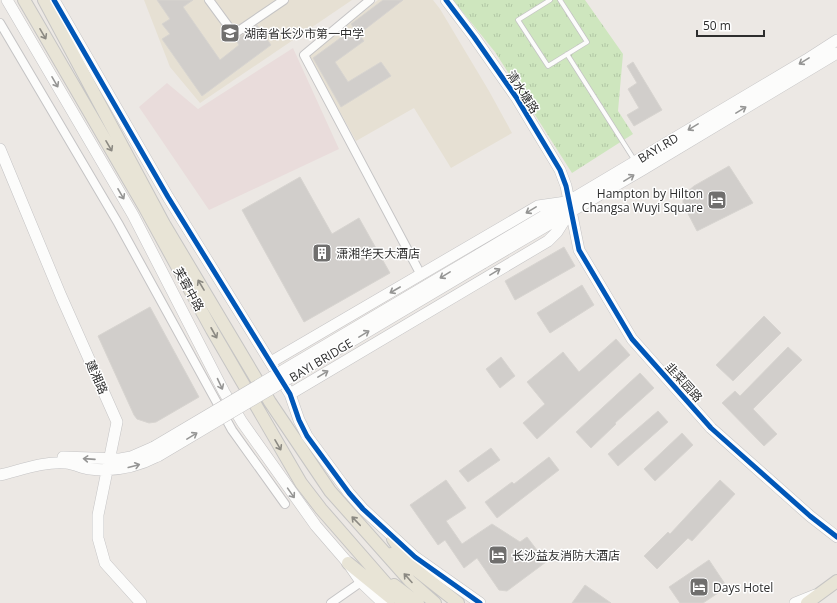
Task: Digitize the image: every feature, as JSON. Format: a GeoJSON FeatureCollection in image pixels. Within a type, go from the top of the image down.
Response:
{"type":"FeatureCollection","features":[{"type":"Feature","properties":{"kind":"main road","name":"芙蓉中路"},"geometry":{"type":"LineString","coordinates":[[24,0],[145,208],[286,459],[321,509],[371,567]]}},
{"type":"Feature","properties":{"kind":"main road","name":"芙蓉中路"},"geometry":{"type":"LineString","coordinates":[[44,0],[164,224],[270,402],[330,491],[384,550]]}},
{"type":"Feature","properties":{"kind":"main road"},"geometry":{"type":"LineString","coordinates":[[393,539],[411,566]]}},
{"type":"Feature","properties":{"kind":"main road"},"geometry":{"type":"LineString","coordinates":[[384,550],[411,566],[458,603]]}},
{"type":"Feature","properties":{"kind":"main road"},"geometry":{"type":"LineString","coordinates":[[384,550],[410,581],[434,603]]}},
{"type":"Feature","properties":{"kind":"main road"},"geometry":{"type":"LineString","coordinates":[[348,563],[397,603]]}},
{"type":"Feature","properties":{"kind":"main road"},"geometry":{"type":"LineString","coordinates":[[371,567],[403,603]]}},
{"type":"Feature","properties":{"kind":"main road"},"geometry":{"type":"LineString","coordinates":[[371,567],[418,603]]}},
{"type":"Feature","properties":{"kind":"main road"},"geometry":{"type":"LineString","coordinates":[[811,599],[837,581]]}},
{"type":"Feature","properties":{"kind":"street"},"geometry":{"type":"LineString","coordinates":[[8,0],[133,215],[224,392],[242,422],[307,514],[348,563],[361,582],[383,603]]}},
{"type":"Feature","properties":{"kind":"street"},"geometry":{"type":"LineString","coordinates":[[54,0],[168,197],[290,394],[298,420],[307,436],[349,494],[393,539],[415,557],[480,603]]}},
{"type":"Feature","properties":{"kind":"street"},"geometry":{"type":"LineString","coordinates":[[209,0],[234,34],[284,0]]}},
{"type":"Feature","properties":{"kind":"street"},"geometry":{"type":"LineString","coordinates":[[370,0],[304,55],[421,275]]}},
{"type":"Feature","properties":{"kind":"street","name":"清水塘路"},"geometry":{"type":"LineString","coordinates":[[446,0],[479,43],[528,117],[560,170],[566,186],[569,207]]}},
{"type":"Feature","properties":{"kind":"street"},"geometry":{"type":"LineString","coordinates":[[0,23],[118,223],[232,430],[284,504]]}},
{"type":"Feature","properties":{"kind":"street","name":"BAYI.RD"},"geometry":{"type":"LineString","coordinates":[[569,207],[635,162],[837,40]]}},
{"type":"Feature","properties":{"kind":"street","name":"BAYI.RD"},"geometry":{"type":"LineString","coordinates":[[481,259],[837,53]]}},
{"type":"Feature","properties":{"kind":"street","name":"建湘路"},"geometry":{"type":"LineString","coordinates":[[0,149],[61,296],[117,422],[98,515],[98,538],[105,563],[141,603]]}},
{"type":"Feature","properties":{"kind":"street"},"geometry":{"type":"LineString","coordinates":[[271,362],[538,206],[569,207],[557,232],[548,241],[290,394]]}},
{"type":"Feature","properties":{"kind":"street","name":"韭菜园路"},"geometry":{"type":"LineString","coordinates":[[569,207],[579,250],[632,339],[711,428],[810,516],[837,537]]}},
{"type":"Feature","properties":{"kind":"street","name":"BAYI BRIDGE"},"geometry":{"type":"LineString","coordinates":[[109,465],[131,457],[156,452],[481,259]]}},
{"type":"Feature","properties":{"kind":"street"},"geometry":{"type":"LineString","coordinates":[[0,469],[43,458],[67,457],[109,465]]}},
{"type":"Feature","properties":{"kind":"street"},"geometry":{"type":"LineString","coordinates":[[0,475],[45,465],[66,463],[90,469],[109,465]]}},
{"type":"Feature","properties":{"kind":"street"},"geometry":{"type":"LineString","coordinates":[[331,603],[361,582]]}},
{"type":"Feature","properties":{"kind":"street"},"geometry":{"type":"LineString","coordinates":[[795,603],[811,599]]}},
{"type":"Feature","properties":{"kind":"lane"},"geometry":{"type":"LineString","coordinates":[[550,0],[518,20],[548,66],[587,42],[560,0]]}},
{"type":"Feature","properties":{"kind":"lane"},"geometry":{"type":"LineString","coordinates":[[567,54],[635,162]]}},
{"type":"Feature","properties":{"kind":"shaded area","name":"湖南省长沙市第一中学"},"geometry":{"type":"Polygon","coordinates":[[[144,0],[352,0],[200,103],[170,67],[144,0]]]}},
{"type":"Feature","properties":{"kind":"shaded area"},"geometry":{"type":"Polygon","coordinates":[[[378,0],[433,0],[440,9],[489,91],[512,133],[451,168],[414,108],[356,141],[309,56],[378,0]]]}},
{"type":"Feature","properties":{"kind":"shaded area"},"geometry":{"type":"Polygon","coordinates":[[[293,48],[339,149],[209,210],[139,107],[167,83],[198,109],[293,48]]]}},
{"type":"Feature","properties":{"kind":"green space"},"geometry":{"type":"Polygon","coordinates":[[[453,0],[585,0],[623,54],[618,111],[633,134],[572,173],[495,52],[453,0]]]}},
{"type":"Feature","properties":{"kind":"building"},"geometry":{"type":"Polygon","coordinates":[[[157,0],[193,0],[183,7],[220,60],[239,45],[236,40],[257,25],[271,45],[202,96],[162,39],[170,34],[162,24],[170,19],[157,0]]]}},
{"type":"Feature","properties":{"kind":"building"},"geometry":{"type":"Polygon","coordinates":[[[383,0],[403,0],[359,34],[364,41],[335,62],[348,82],[381,62],[391,76],[341,107],[313,58],[354,28],[351,24],[383,0]]]}},
{"type":"Feature","properties":{"kind":"building"},"geometry":{"type":"Polygon","coordinates":[[[633,62],[662,110],[634,126],[627,115],[639,108],[628,89],[637,83],[627,66],[633,62]]]}},
{"type":"Feature","properties":{"kind":"building","name":"Hampton by Hilton Changsa Wuyi Square"},"geometry":{"type":"Polygon","coordinates":[[[729,166],[753,203],[697,231],[683,204],[683,198],[694,186],[729,166]]]}},
{"type":"Feature","properties":{"kind":"building","name":"潇湘华天大酒店"},"geometry":{"type":"Polygon","coordinates":[[[300,177],[332,234],[359,218],[390,273],[304,322],[242,210],[300,177]]]}},
{"type":"Feature","properties":{"kind":"building"},"geometry":{"type":"Polygon","coordinates":[[[564,247],[575,266],[515,300],[505,281],[564,247]]]}},
{"type":"Feature","properties":{"kind":"building"},"geometry":{"type":"Polygon","coordinates":[[[582,285],[594,305],[550,333],[537,313],[582,285]]]}},
{"type":"Feature","properties":{"kind":"building"},"geometry":{"type":"Polygon","coordinates":[[[150,307],[199,397],[156,422],[149,423],[137,419],[134,415],[98,336],[150,307]]]}},
{"type":"Feature","properties":{"kind":"building"},"geometry":{"type":"Polygon","coordinates":[[[764,316],[781,333],[733,381],[716,365],[764,316]]]}},
{"type":"Feature","properties":{"kind":"building"},"geometry":{"type":"Polygon","coordinates":[[[616,339],[630,355],[537,439],[523,423],[545,404],[527,382],[563,352],[579,372],[616,339]]]}},
{"type":"Feature","properties":{"kind":"building"},"geometry":{"type":"Polygon","coordinates":[[[788,347],[802,360],[753,409],[777,434],[764,446],[722,403],[735,391],[740,396],[788,347]]]}},
{"type":"Feature","properties":{"kind":"building"},"geometry":{"type":"Polygon","coordinates":[[[501,357],[515,376],[500,388],[486,369],[501,357]]]}},
{"type":"Feature","properties":{"kind":"building"},"geometry":{"type":"Polygon","coordinates":[[[640,373],[654,388],[615,423],[616,424],[591,448],[576,432],[640,373]]]}},
{"type":"Feature","properties":{"kind":"building"},"geometry":{"type":"Polygon","coordinates":[[[658,411],[668,422],[618,466],[608,454],[658,411]]]}},
{"type":"Feature","properties":{"kind":"building"},"geometry":{"type":"Polygon","coordinates":[[[682,433],[693,445],[655,481],[644,469],[682,433]]]}},
{"type":"Feature","properties":{"kind":"building"},"geometry":{"type":"Polygon","coordinates":[[[491,448],[500,460],[468,482],[459,471],[491,448]]]}},
{"type":"Feature","properties":{"kind":"building"},"geometry":{"type":"Polygon","coordinates":[[[549,457],[559,470],[497,518],[485,502],[512,482],[514,484],[549,457]]]}},
{"type":"Feature","properties":{"kind":"building","name":"长沙益友消防大酒店"},"geometry":{"type":"Polygon","coordinates":[[[446,480],[466,508],[446,521],[462,544],[492,524],[520,542],[527,537],[546,562],[507,591],[499,590],[477,558],[464,568],[445,540],[438,545],[410,505],[446,480]]]}},
{"type":"Feature","properties":{"kind":"building"},"geometry":{"type":"Polygon","coordinates":[[[720,480],[735,494],[692,541],[688,538],[657,569],[644,556],[668,532],[670,534],[720,480]]]}},
{"type":"Feature","properties":{"kind":"building"},"geometry":{"type":"Polygon","coordinates":[[[709,560],[727,587],[703,603],[680,603],[669,587],[709,560]]]}},
{"type":"Feature","properties":{"kind":"building"},"geometry":{"type":"Polygon","coordinates":[[[585,585],[611,603],[572,603],[585,585]]]}},
{"type":"Feature","properties":{"kind":"cycle path"},"geometry":{"type":"LineString","coordinates":[[54,0],[168,197],[290,394],[299,420],[307,436],[349,493],[363,509],[415,557],[480,603]]}},
{"type":"Feature","properties":{"kind":"cycle path"},"geometry":{"type":"LineString","coordinates":[[446,0],[516,97],[560,170],[566,186],[579,250],[632,339],[711,428],[810,516],[837,537]]}},
{"type":"Feature","properties":{"kind":"place","name":"湖南省长沙市第一中学"},"geometry":{"type":"Point","coordinates":[230,33]}},
{"type":"Feature","properties":{"kind":"place","name":"Hampton by Hilton Changsa Wuyi Square"},"geometry":{"type":"Point","coordinates":[717,200]}},
{"type":"Feature","properties":{"kind":"place","name":"潇湘华天大酒店"},"geometry":{"type":"Point","coordinates":[322,253]}},
{"type":"Feature","properties":{"kind":"place","name":"长沙益友消防大酒店"},"geometry":{"type":"Point","coordinates":[498,555]}},
{"type":"Feature","properties":{"kind":"place","name":"Days Hotel"},"geometry":{"type":"Point","coordinates":[699,587]}}]}
